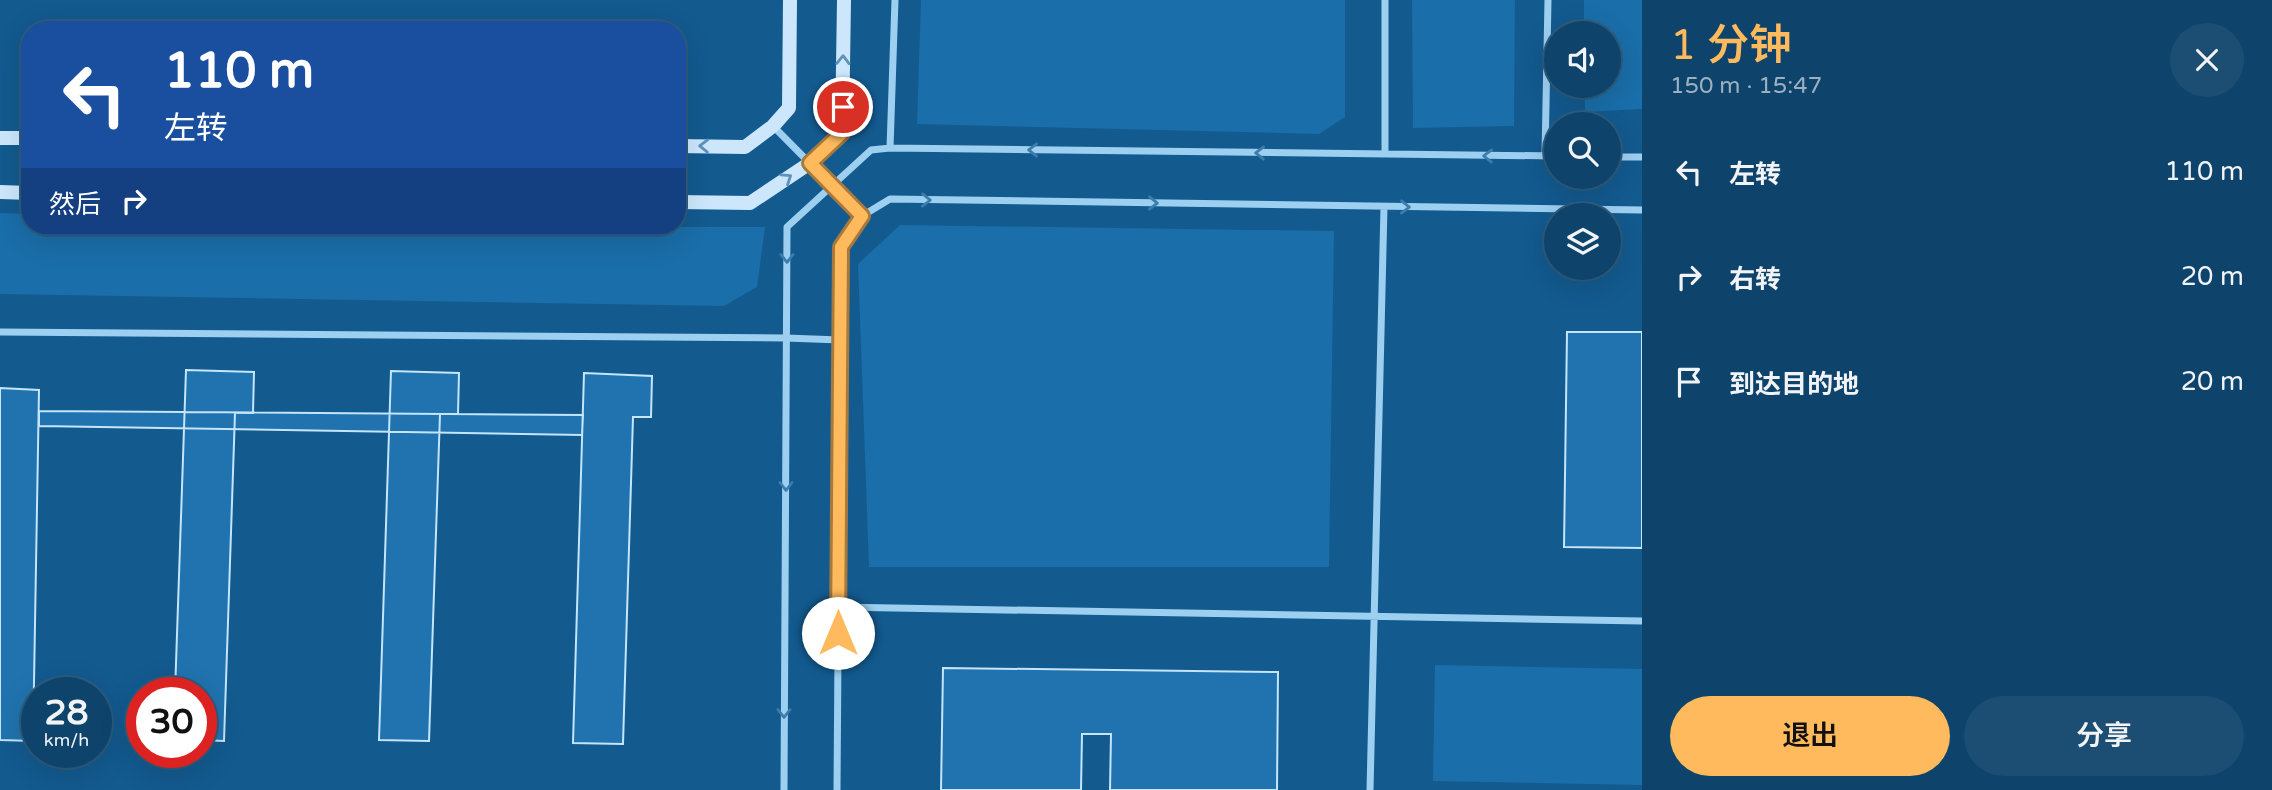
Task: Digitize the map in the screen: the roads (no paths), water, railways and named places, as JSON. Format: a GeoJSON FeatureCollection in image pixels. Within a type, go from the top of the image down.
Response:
{"type":"FeatureCollection","features":[{"type":"Feature","properties":{"kind":"street"},"geometry":{"type":"LineString","coordinates":[[686,146],[745,147],[773,126],[789,108],[790,0]]}},
{"type":"Feature","properties":{"kind":"street"},"geometry":{"type":"LineString","coordinates":[[686,202],[750,203],[810,163],[842,133],[844,0]]}},
{"type":"Feature","properties":{"kind":"street"},"geometry":{"type":"LineString","coordinates":[[890,148],[895,0]]}},
{"type":"Feature","properties":{"kind":"street"},"geometry":{"type":"LineString","coordinates":[[1385,0],[1385,154]]}},
{"type":"Feature","properties":{"kind":"street"},"geometry":{"type":"LineString","coordinates":[[1546,112],[1548,0]]}},
{"type":"Feature","properties":{"kind":"street"},"geometry":{"type":"LineString","coordinates":[[773,126],[862,216]]}},
{"type":"Feature","properties":{"kind":"street"},"geometry":{"type":"LineString","coordinates":[[0,138],[21,138]]}},
{"type":"Feature","properties":{"kind":"street"},"geometry":{"type":"LineString","coordinates":[[784,790],[787,227],[871,150],[890,148],[1544,156]]}},
{"type":"Feature","properties":{"kind":"street"},"geometry":{"type":"LineString","coordinates":[[1621,157],[1642,157]]}},
{"type":"Feature","properties":{"kind":"street"},"geometry":{"type":"LineString","coordinates":[[0,192],[21,192]]}},
{"type":"Feature","properties":{"kind":"street"},"geometry":{"type":"LineString","coordinates":[[836,790],[841,247],[862,216],[890,199],[1642,210]]}},
{"type":"Feature","properties":{"kind":"street"},"geometry":{"type":"LineString","coordinates":[[1370,790],[1384,207]]}},
{"type":"Feature","properties":{"kind":"street"},"geometry":{"type":"LineString","coordinates":[[0,332],[840,340]]}},
{"type":"Feature","properties":{"kind":"street"},"geometry":{"type":"LineString","coordinates":[[838,607],[1642,621]]}}]}
